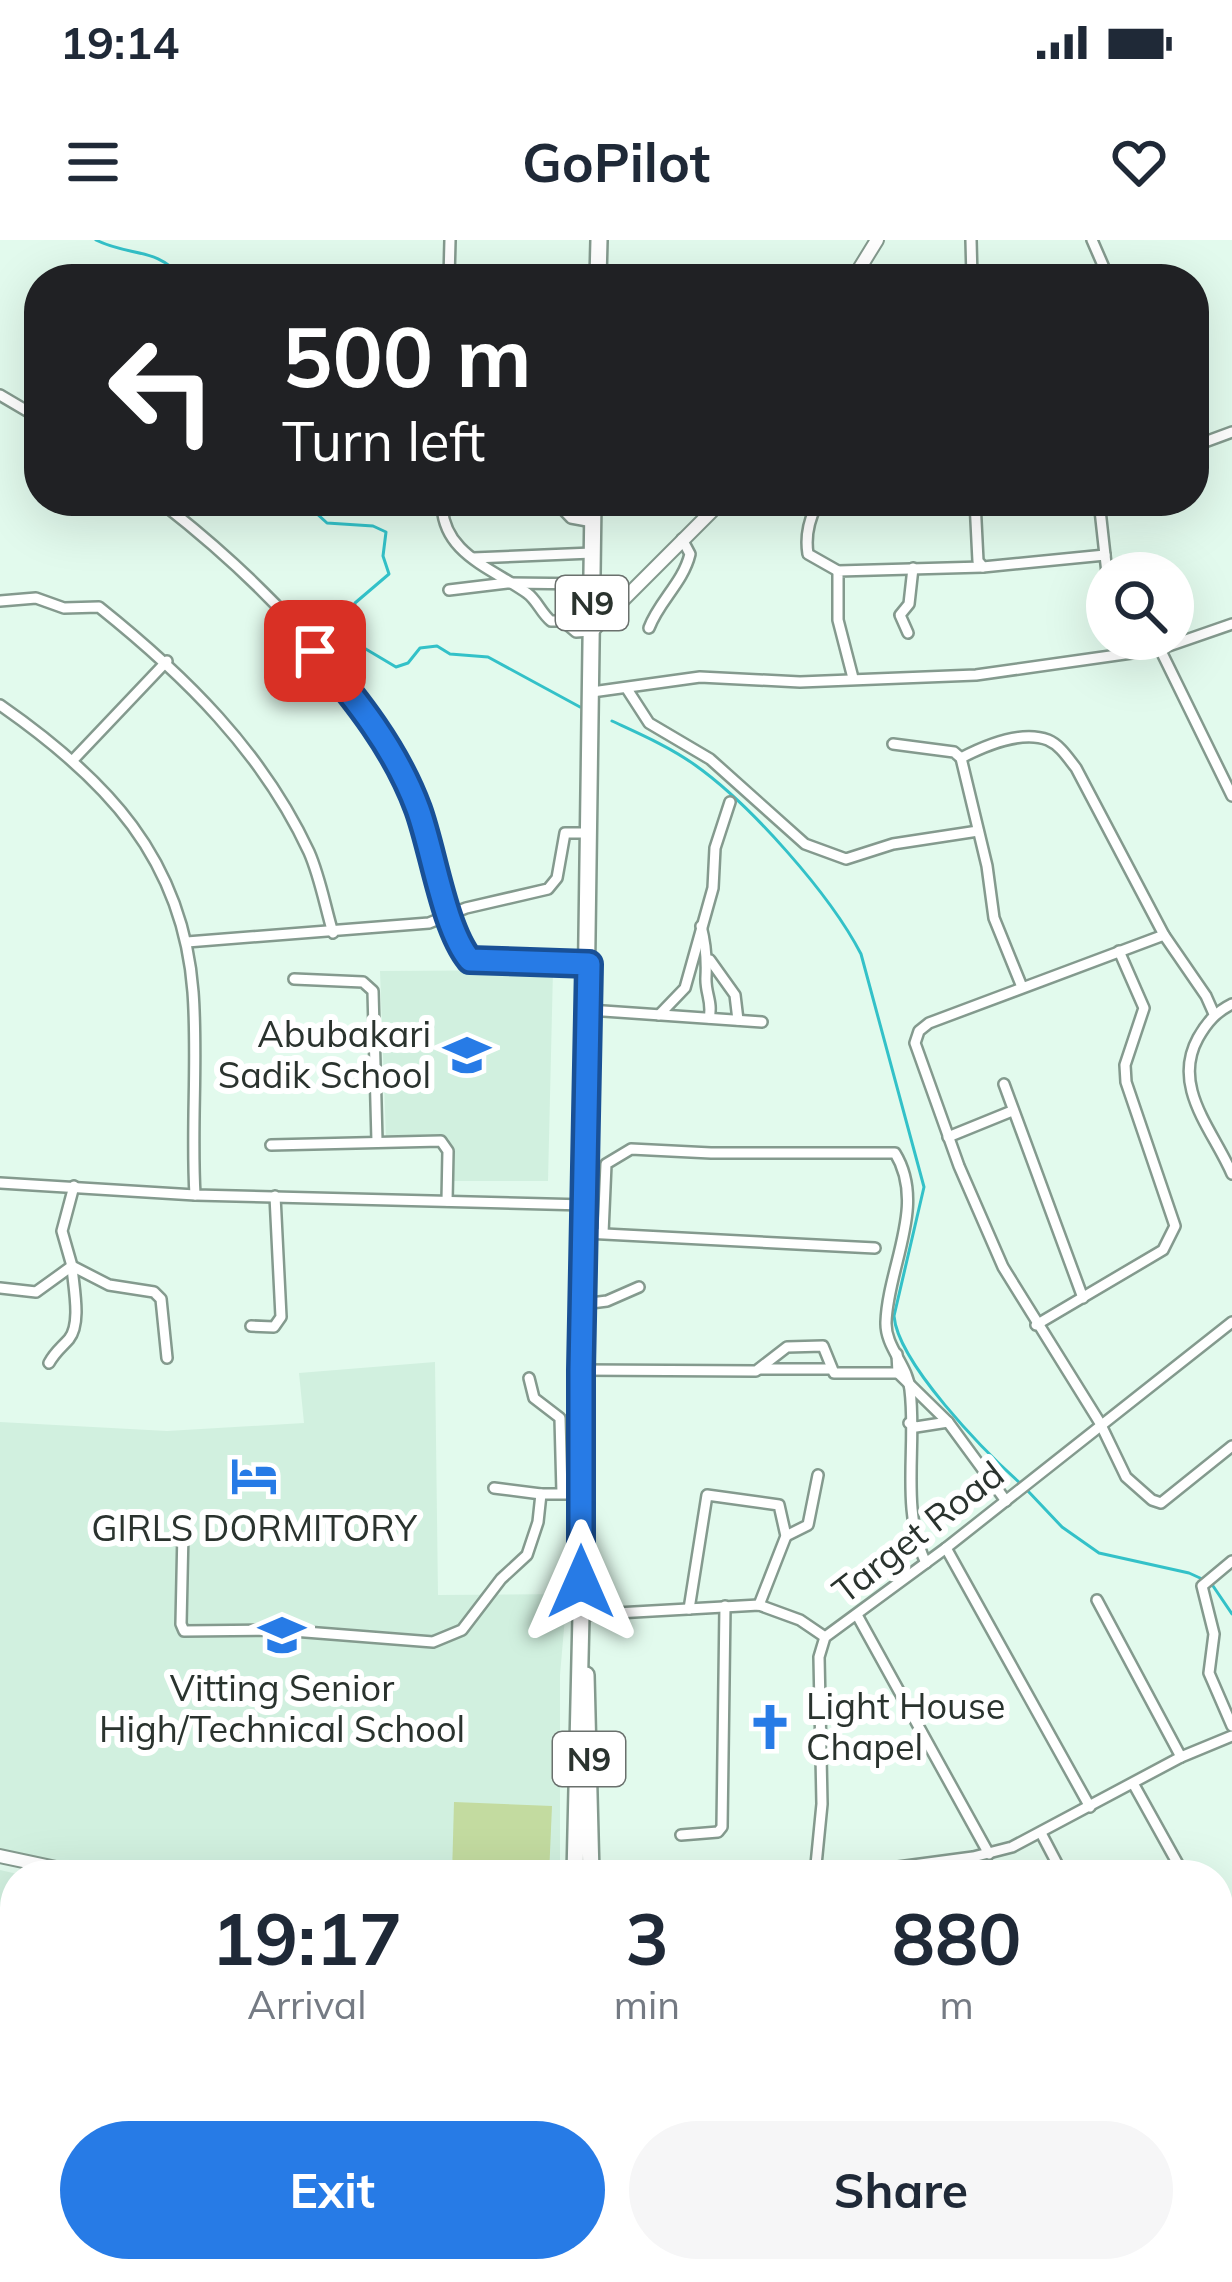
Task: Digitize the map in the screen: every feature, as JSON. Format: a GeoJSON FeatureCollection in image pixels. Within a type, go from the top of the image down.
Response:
{"type":"FeatureCollection","features":[{"type":"Feature","properties":{"kind":"highway","name":"N9"},"geometry":{"type":"LineString","coordinates":[[574,1860],[593,516]]}},
{"type":"Feature","properties":{"kind":"highway","name":"N9"},"geometry":{"type":"LineString","coordinates":[[580,1643],[586,1682],[591,1860]]}},
{"type":"Feature","properties":{"kind":"street"},"geometry":{"type":"LineString","coordinates":[[175,516],[291,622],[366,714],[401,769],[418,808],[456,939],[470,960],[589,964]]}},
{"type":"Feature","properties":{"kind":"street"},"geometry":{"type":"LineString","coordinates":[[443,516],[449,537],[473,558],[507,584],[531,594],[551,621],[562,621],[576,632],[592,631],[706,516]]}},
{"type":"Feature","properties":{"kind":"street"},"geometry":{"type":"LineString","coordinates":[[569,516],[593,522]]}},
{"type":"Feature","properties":{"kind":"street"},"geometry":{"type":"LineString","coordinates":[[811,516],[808,554],[838,572],[983,567],[1086,557]]}},
{"type":"Feature","properties":{"kind":"street"},"geometry":{"type":"LineString","coordinates":[[976,516],[978,561],[983,567]]}},
{"type":"Feature","properties":{"kind":"street"},"geometry":{"type":"LineString","coordinates":[[1101,516],[1105,552]]}},
{"type":"Feature","properties":{"kind":"street"},"geometry":{"type":"LineString","coordinates":[[649,628],[686,570],[690,554],[682,539]]}},
{"type":"Feature","properties":{"kind":"street"},"geometry":{"type":"LineString","coordinates":[[473,558],[592,553]]}},
{"type":"Feature","properties":{"kind":"street"},"geometry":{"type":"LineString","coordinates":[[908,633],[900,615],[909,604],[913,568]]}},
{"type":"Feature","properties":{"kind":"street"},"geometry":{"type":"LineString","coordinates":[[838,572],[838,620],[853,678]]}},
{"type":"Feature","properties":{"kind":"street"},"geometry":{"type":"LineString","coordinates":[[449,590],[592,584]]}},
{"type":"Feature","properties":{"kind":"street"},"geometry":{"type":"LineString","coordinates":[[0,602],[37,598],[64,608],[99,607],[167,662],[211,706],[277,791],[311,856],[333,933]]}},
{"type":"Feature","properties":{"kind":"street"},"geometry":{"type":"LineString","coordinates":[[1194,637],[1232,624]]}},
{"type":"Feature","properties":{"kind":"street"},"geometry":{"type":"LineString","coordinates":[[592,699],[700,677],[788,682],[976,675],[1095,660]]}},
{"type":"Feature","properties":{"kind":"street"},"geometry":{"type":"LineString","coordinates":[[1165,660],[1232,796]]}},
{"type":"Feature","properties":{"kind":"street"},"geometry":{"type":"LineString","coordinates":[[74,760],[167,662]]}},
{"type":"Feature","properties":{"kind":"street"},"geometry":{"type":"LineString","coordinates":[[627,689],[649,723],[710,759],[820,852],[846,859],[893,844],[978,831]]}},
{"type":"Feature","properties":{"kind":"street"},"geometry":{"type":"LineString","coordinates":[[0,705],[74,760],[129,818],[171,895],[187,942],[193,993],[191,1132],[196,1195]]}},
{"type":"Feature","properties":{"kind":"street"},"geometry":{"type":"LineString","coordinates":[[962,758],[993,743],[1032,738],[1046,739],[1060,748],[1076,768],[1163,935],[1214,1014]]}},
{"type":"Feature","properties":{"kind":"street"},"geometry":{"type":"LineString","coordinates":[[893,744],[954,752],[962,758],[998,934],[1022,987]]}},
{"type":"Feature","properties":{"kind":"street"},"geometry":{"type":"LineString","coordinates":[[659,1015],[685,988],[712,888],[715,848],[730,802]]}},
{"type":"Feature","properties":{"kind":"street"},"geometry":{"type":"LineString","coordinates":[[187,942],[429,923],[548,889],[557,878],[565,832],[590,833]]}},
{"type":"Feature","properties":{"kind":"street"},"geometry":{"type":"LineString","coordinates":[[701,926],[710,960],[735,995],[738,1020]]}},
{"type":"Feature","properties":{"kind":"street"},"geometry":{"type":"LineString","coordinates":[[1163,935],[929,1023],[919,1031],[918,1058],[1003,1267],[1100,1423],[1126,1477],[1152,1500],[1161,1502],[1232,1446]]}},
{"type":"Feature","properties":{"kind":"street"},"geometry":{"type":"LineString","coordinates":[[1036,1325],[1163,1250],[1175,1226],[1126,1082],[1125,1065],[1144,1008],[1119,952]]}},
{"type":"Feature","properties":{"kind":"street"},"geometry":{"type":"LineString","coordinates":[[709,1018],[712,1002],[706,975],[710,960]]}},
{"type":"Feature","properties":{"kind":"street"},"geometry":{"type":"LineString","coordinates":[[293,979],[363,982],[373,991],[377,1141]]}},
{"type":"Feature","properties":{"kind":"street"},"geometry":{"type":"LineString","coordinates":[[1232,1004],[1214,1014],[1197,1040],[1188,1076],[1191,1094],[1232,1174]]}},
{"type":"Feature","properties":{"kind":"street"},"geometry":{"type":"LineString","coordinates":[[589,1010],[762,1022]]}},
{"type":"Feature","properties":{"kind":"street"},"geometry":{"type":"LineString","coordinates":[[1004,1084],[1083,1298]]}},
{"type":"Feature","properties":{"kind":"street"},"geometry":{"type":"LineString","coordinates":[[948,1137],[1012,1111]]}},
{"type":"Feature","properties":{"kind":"street"},"geometry":{"type":"LineString","coordinates":[[271,1145],[441,1141],[446,1144],[447,1201]]}},
{"type":"Feature","properties":{"kind":"street"},"geometry":{"type":"LineString","coordinates":[[603,1233],[606,1164],[632,1149],[895,1153],[906,1171],[910,1192],[886,1314],[886,1336],[910,1384],[915,1531],[926,1562]]}},
{"type":"Feature","properties":{"kind":"street"},"geometry":{"type":"LineString","coordinates":[[0,1183],[196,1195],[585,1204]]}},
{"type":"Feature","properties":{"kind":"street"},"geometry":{"type":"LineString","coordinates":[[49,1363],[75,1325],[72,1266],[62,1231],[74,1186]]}},
{"type":"Feature","properties":{"kind":"street"},"geometry":{"type":"LineString","coordinates":[[251,1326],[274,1327],[281,1317],[275,1196]]}},
{"type":"Feature","properties":{"kind":"street"},"geometry":{"type":"LineString","coordinates":[[585,1233],[874,1248]]}},
{"type":"Feature","properties":{"kind":"street"},"geometry":{"type":"LineString","coordinates":[[0,1288],[36,1292],[72,1266]]}},
{"type":"Feature","properties":{"kind":"street"},"geometry":{"type":"LineString","coordinates":[[72,1266],[109,1285],[154,1292],[161,1299],[166,1358]]}},
{"type":"Feature","properties":{"kind":"street"},"geometry":{"type":"LineString","coordinates":[[583,1304],[607,1301],[639,1287]]}},
{"type":"Feature","properties":{"kind":"street","name":"Target Road"},"geometry":{"type":"LineString","coordinates":[[816,1860],[822,1774],[819,1657],[825,1637],[946,1548],[1232,1322]]}},
{"type":"Feature","properties":{"kind":"street"},"geometry":{"type":"LineString","coordinates":[[760,1370],[780,1351],[796,1346],[823,1346],[830,1369]]}},
{"type":"Feature","properties":{"kind":"street"},"geometry":{"type":"LineString","coordinates":[[897,1354],[898,1373]]}},
{"type":"Feature","properties":{"kind":"street"},"geometry":{"type":"LineString","coordinates":[[581,1370],[830,1369],[872,1376],[889,1370],[898,1373],[948,1422],[1008,1499]]}},
{"type":"Feature","properties":{"kind":"street"},"geometry":{"type":"LineString","coordinates":[[529,1378],[534,1398],[560,1418],[562,1493]]}},
{"type":"Feature","properties":{"kind":"street"},"geometry":{"type":"LineString","coordinates":[[910,1423],[916,1427],[948,1422]]}},
{"type":"Feature","properties":{"kind":"street"},"geometry":{"type":"LineString","coordinates":[[786,1536],[808,1525],[818,1475]]}},
{"type":"Feature","properties":{"kind":"street"},"geometry":{"type":"LineString","coordinates":[[494,1488],[580,1494]]}},
{"type":"Feature","properties":{"kind":"street"},"geometry":{"type":"LineString","coordinates":[[183,1531],[184,1631],[280,1630],[433,1642],[462,1630],[501,1579],[527,1555],[541,1494]]}},
{"type":"Feature","properties":{"kind":"street"},"geometry":{"type":"LineString","coordinates":[[689,1609],[707,1495],[779,1505],[786,1536],[758,1605]]}},
{"type":"Feature","properties":{"kind":"street"},"geometry":{"type":"LineString","coordinates":[[946,1548],[1090,1807]]}},
{"type":"Feature","properties":{"kind":"street"},"geometry":{"type":"LineString","coordinates":[[958,1860],[989,1854],[1041,1833],[1181,1757],[1232,1735],[1209,1673],[1214,1634],[1202,1586],[1232,1561]]}},
{"type":"Feature","properties":{"kind":"street"},"geometry":{"type":"LineString","coordinates":[[1096,1600],[1181,1757]]}},
{"type":"Feature","properties":{"kind":"street"},"geometry":{"type":"LineString","coordinates":[[581,1615],[758,1605],[800,1620],[825,1637]]}},
{"type":"Feature","properties":{"kind":"street"},"geometry":{"type":"LineString","coordinates":[[681,1835],[718,1832],[722,1827],[724,1606]]}},
{"type":"Feature","properties":{"kind":"street"},"geometry":{"type":"LineString","coordinates":[[857,1615],[989,1854]]}},
{"type":"Feature","properties":{"kind":"street"},"geometry":{"type":"LineString","coordinates":[[1134,1785],[1176,1860]]}},
{"type":"Feature","properties":{"kind":"street"},"geometry":{"type":"LineString","coordinates":[[1041,1833],[1055,1860]]}},
{"type":"Feature","properties":{"kind":"shaded area","name":"Abubakari Sadik School"},"geometry":{"type":"Polygon","coordinates":[[[553,970],[548,1181],[451,1181],[449,1139],[386,1138],[380,971],[553,970]]]}},
{"type":"Feature","properties":{"kind":"shaded area","name":"Vitting Senior High/Technical School"},"geometry":{"type":"Polygon","coordinates":[[[435,1362],[438,1595],[567,1594],[560,1675],[560,1860],[42,1860],[0,1851],[0,1422],[167,1431],[304,1423],[299,1373],[435,1362]]]}},
{"type":"Feature","properties":{"kind":"green space"},"geometry":{"type":"Polygon","coordinates":[[[454,1802],[552,1806],[550,1860],[452,1860],[454,1802]]]}},
{"type":"Feature","properties":{"kind":"waterway"},"geometry":{"type":"LineString","coordinates":[[96,240],[167,264]]}},
{"type":"Feature","properties":{"kind":"waterway"},"geometry":{"type":"LineString","coordinates":[[319,516],[327,523],[373,526],[386,532],[383,556],[389,574],[355,603],[354,642],[396,667],[408,663],[420,648],[437,646],[450,654],[488,657],[580,707]]}},
{"type":"Feature","properties":{"kind":"waterway"},"geometry":{"type":"LineString","coordinates":[[612,721],[685,758],[740,803],[809,878],[861,954],[924,1187],[894,1316],[899,1335],[945,1405],[1020,1483]]}},
{"type":"Feature","properties":{"kind":"waterway"},"geometry":{"type":"LineString","coordinates":[[1027,1490],[1062,1527],[1099,1553],[1189,1573],[1211,1583],[1232,1614]]}},
{"type":"Feature","properties":{"kind":"place","name":"Abubakari Sadik School"},"geometry":{"type":"Point","coordinates":[467,1055]}},
{"type":"Feature","properties":{"kind":"place","name":"GIRLS DORMITORY"},"geometry":{"type":"Point","coordinates":[254,1476]}},
{"type":"Feature","properties":{"kind":"place","name":"Vitting Senior High/Technical School"},"geometry":{"type":"Point","coordinates":[282,1635]}},
{"type":"Feature","properties":{"kind":"place","name":"Light House Chapel"},"geometry":{"type":"Point","coordinates":[770,1727]}},
{"type":"Feature","properties":{"kind":"route"},"geometry":{"type":"LineString","coordinates":[[315,651],[366,714],[401,769],[418,808],[456,939],[470,960],[589,964],[581,1582]]}}]}
